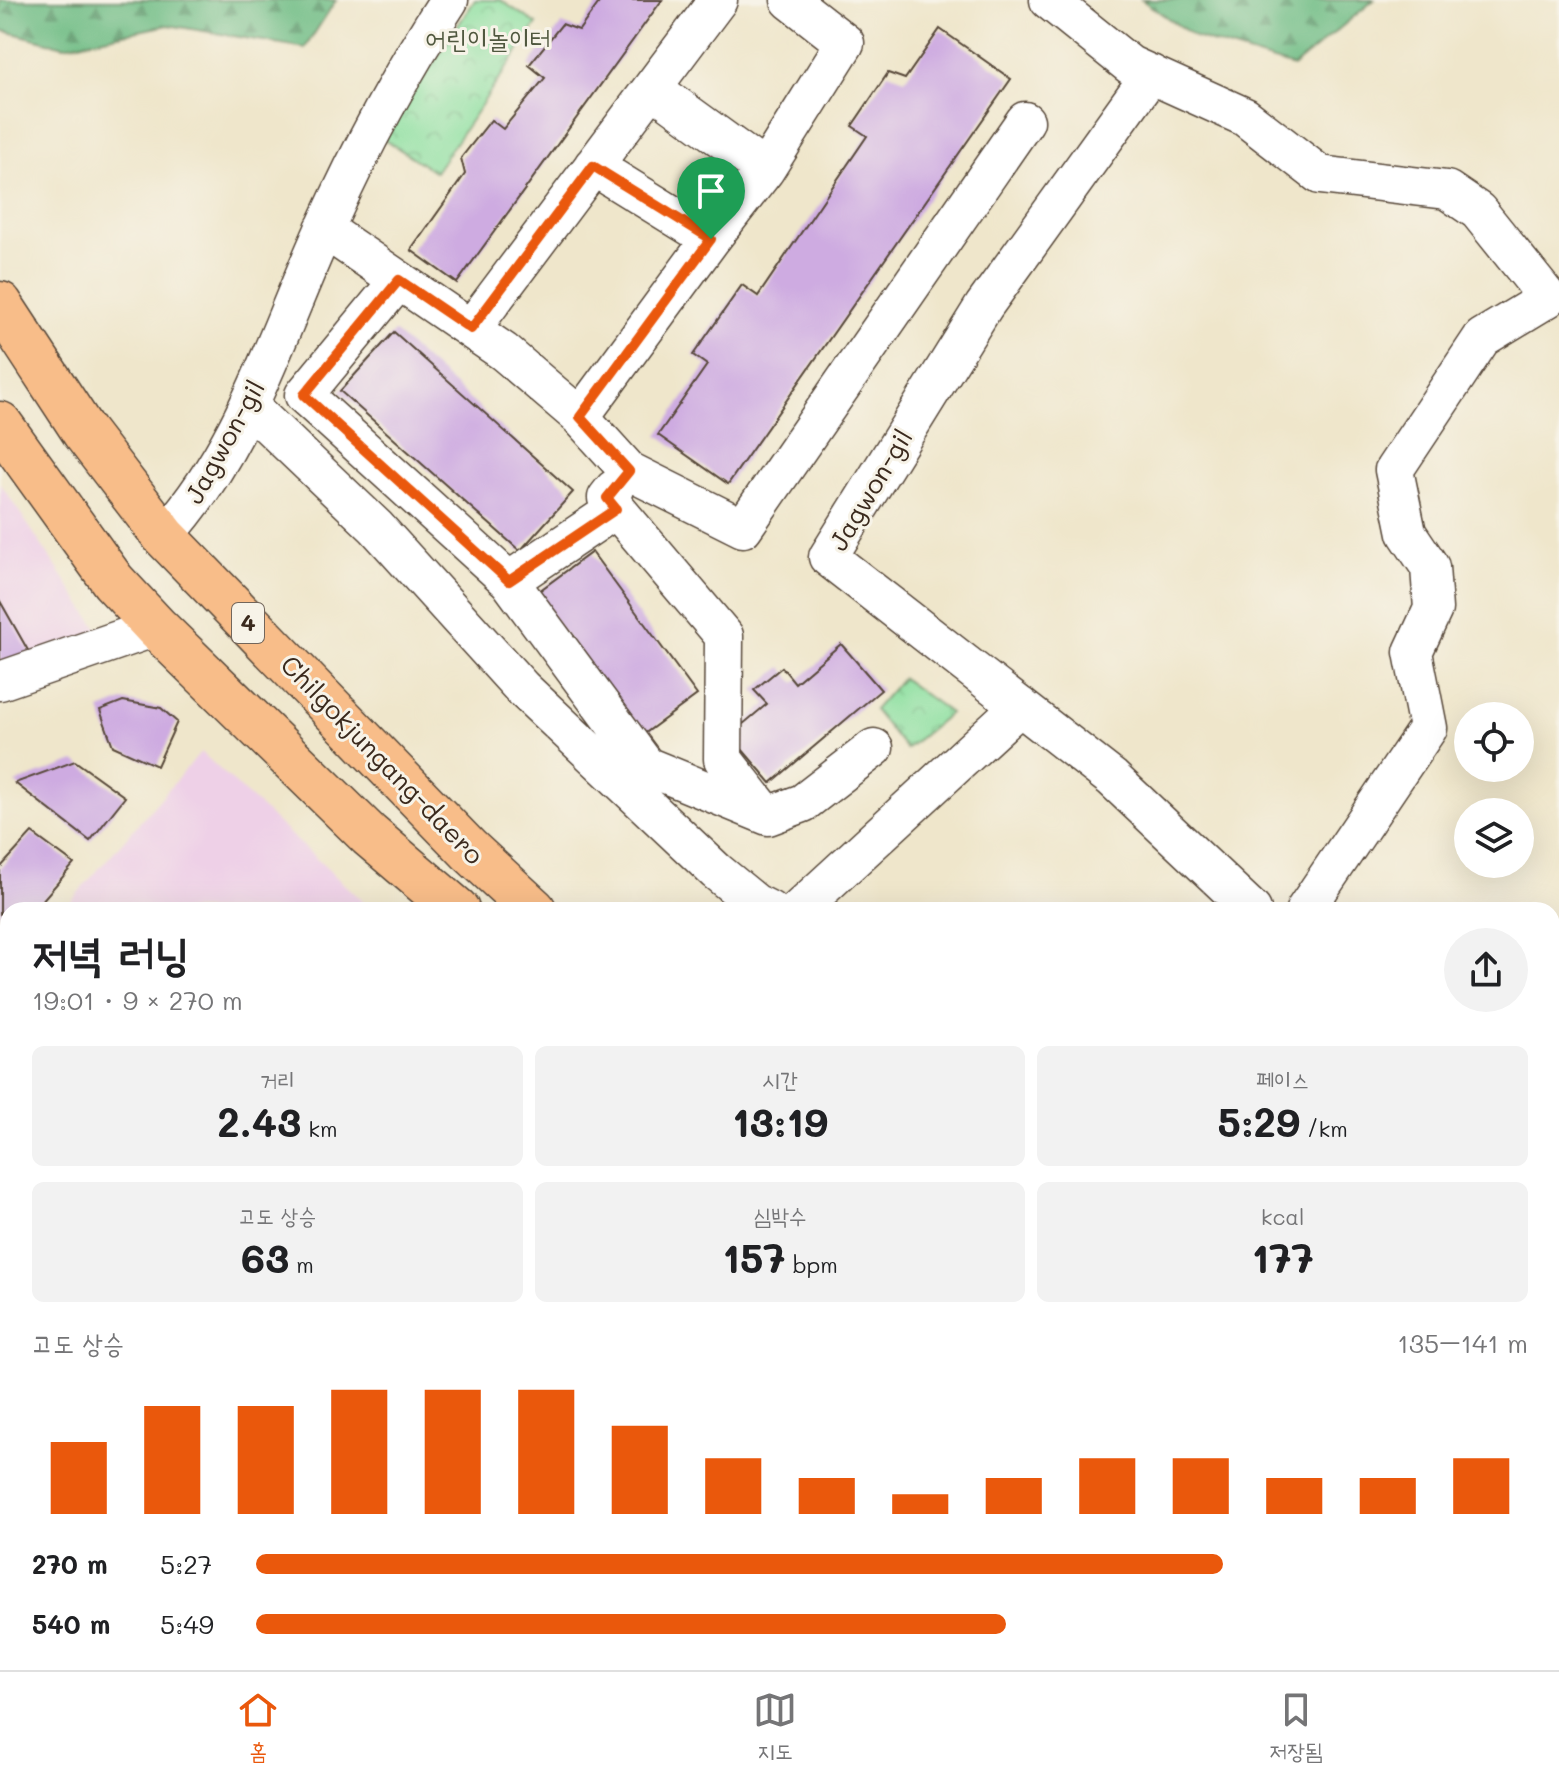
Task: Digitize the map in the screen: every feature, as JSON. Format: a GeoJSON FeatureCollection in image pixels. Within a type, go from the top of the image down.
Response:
{"type":"FeatureCollection","features":[{"type":"Feature","properties":{"kind":"main road","name":"Chilgokjungang-daero"},"geometry":{"type":"LineString","coordinates":[[0,304],[84,432],[164,536],[469,850],[525,902]]}},
{"type":"Feature","properties":{"kind":"main road","name":"Chilgokjungang-daero"},"geometry":{"type":"LineString","coordinates":[[0,424],[113,581],[156,627],[369,835],[448,902]]}},
{"type":"Feature","properties":{"kind":"street","name":"Jagwon-gil"},"geometry":{"type":"LineString","coordinates":[[164,536],[197,499],[250,407],[324,229],[406,65],[449,0]]}},
{"type":"Feature","properties":{"kind":"street"},"geometry":{"type":"LineString","coordinates":[[471,329],[718,0]]}},
{"type":"Feature","properties":{"kind":"street"},"geometry":{"type":"LineString","coordinates":[[580,417],[765,170],[845,43],[790,0]]}},
{"type":"Feature","properties":{"kind":"street"},"geometry":{"type":"LineString","coordinates":[[1049,0],[1130,65],[1245,117],[1320,175],[1447,190],[1478,211],[1548,298],[1482,338],[1394,470],[1407,533],[1430,567],[1433,609],[1413,652],[1428,728],[1310,902]]}},
{"type":"Feature","properties":{"kind":"street","name":"Jagwon-gil"},"geometry":{"type":"LineString","coordinates":[[1151,74],[984,306],[828,557],[1112,778],[1244,902]]}},
{"type":"Feature","properties":{"kind":"street"},"geometry":{"type":"LineString","coordinates":[[652,88],[765,170]]}},
{"type":"Feature","properties":{"kind":"street"},"geometry":{"type":"LineString","coordinates":[[324,229],[504,352],[580,417],[629,471],[743,528],[1025,121]]}},
{"type":"Feature","properties":{"kind":"street"},"geometry":{"type":"LineString","coordinates":[[593,166],[711,239]]}},
{"type":"Feature","properties":{"kind":"street"},"geometry":{"type":"LineString","coordinates":[[399,280],[304,395],[509,581],[646,766],[768,816],[803,803],[874,748]]}},
{"type":"Feature","properties":{"kind":"street"},"geometry":{"type":"LineString","coordinates":[[250,407],[376,527],[522,688],[716,871],[754,902]]}},
{"type":"Feature","properties":{"kind":"street"},"geometry":{"type":"LineString","coordinates":[[629,471],[607,498],[724,636],[723,759],[768,816]]}},
{"type":"Feature","properties":{"kind":"street"},"geometry":{"type":"LineString","coordinates":[[509,581],[616,509]]}},
{"type":"Feature","properties":{"kind":"street"},"geometry":{"type":"LineString","coordinates":[[0,681],[156,627]]}},
{"type":"Feature","properties":{"kind":"street"},"geometry":{"type":"LineString","coordinates":[[807,902],[1020,706]]}},
{"type":"Feature","properties":{"kind":"shaded area"},"geometry":{"type":"Polygon","coordinates":[[[0,483],[108,644],[0,681],[0,483]]]}},
{"type":"Feature","properties":{"kind":"shaded area"},"geometry":{"type":"Polygon","coordinates":[[[201,752],[363,902],[70,902],[201,752]]]}},
{"type":"Feature","properties":{"kind":"green space"},"geometry":{"type":"Polygon","coordinates":[[[0,0],[336,0],[305,48],[168,25],[64,46],[0,30],[0,0]]]}},
{"type":"Feature","properties":{"kind":"green space","name":"어린이놀이터"},"geometry":{"type":"Polygon","coordinates":[[[475,0],[500,0],[537,24],[435,172],[382,138],[475,0]]]}},
{"type":"Feature","properties":{"kind":"green space"},"geometry":{"type":"Polygon","coordinates":[[[1142,0],[1374,0],[1293,67],[1195,37],[1142,0]]]}},
{"type":"Feature","properties":{"kind":"green space"},"geometry":{"type":"Polygon","coordinates":[[[902,678],[950,713],[906,749],[874,710],[902,678]]]}},
{"type":"Feature","properties":{"kind":"building"},"geometry":{"type":"Polygon","coordinates":[[[601,0],[662,0],[457,283],[411,250],[465,174],[461,158],[491,120],[503,129],[545,78],[529,65],[562,24],[579,30],[601,0]]]}},
{"type":"Feature","properties":{"kind":"building"},"geometry":{"type":"Polygon","coordinates":[[[940,29],[1011,79],[728,484],[658,435],[707,365],[693,355],[742,285],[758,296],[867,136],[852,126],[888,73],[905,79],[940,29]]]}},
{"type":"Feature","properties":{"kind":"building"},"geometry":{"type":"Polygon","coordinates":[[[394,332],[573,492],[520,551],[340,391],[394,332]]]}},
{"type":"Feature","properties":{"kind":"building"},"geometry":{"type":"Polygon","coordinates":[[[592,552],[697,695],[640,737],[535,594],[592,552]]]}},
{"type":"Feature","properties":{"kind":"building"},"geometry":{"type":"Polygon","coordinates":[[[0,601],[38,668],[0,681],[0,601]]]}},
{"type":"Feature","properties":{"kind":"building"},"geometry":{"type":"Polygon","coordinates":[[[841,644],[881,690],[771,783],[730,735],[767,704],[754,690],[782,667],[795,683],[841,644]]]}},
{"type":"Feature","properties":{"kind":"building"},"geometry":{"type":"Polygon","coordinates":[[[123,701],[161,708],[177,722],[157,766],[113,746],[100,710],[123,701]]]}},
{"type":"Feature","properties":{"kind":"building"},"geometry":{"type":"Polygon","coordinates":[[[75,761],[125,797],[90,841],[15,783],[75,761]]]}},
{"type":"Feature","properties":{"kind":"building"},"geometry":{"type":"Polygon","coordinates":[[[32,833],[74,864],[41,902],[0,902],[0,868],[32,833]]]}},
{"type":"Feature","properties":{"kind":"route"},"geometry":{"type":"LineString","coordinates":[[593,166],[711,239],[580,417],[629,471],[607,498],[616,509],[509,581],[304,395],[399,280],[471,329],[593,166]]}}]}
